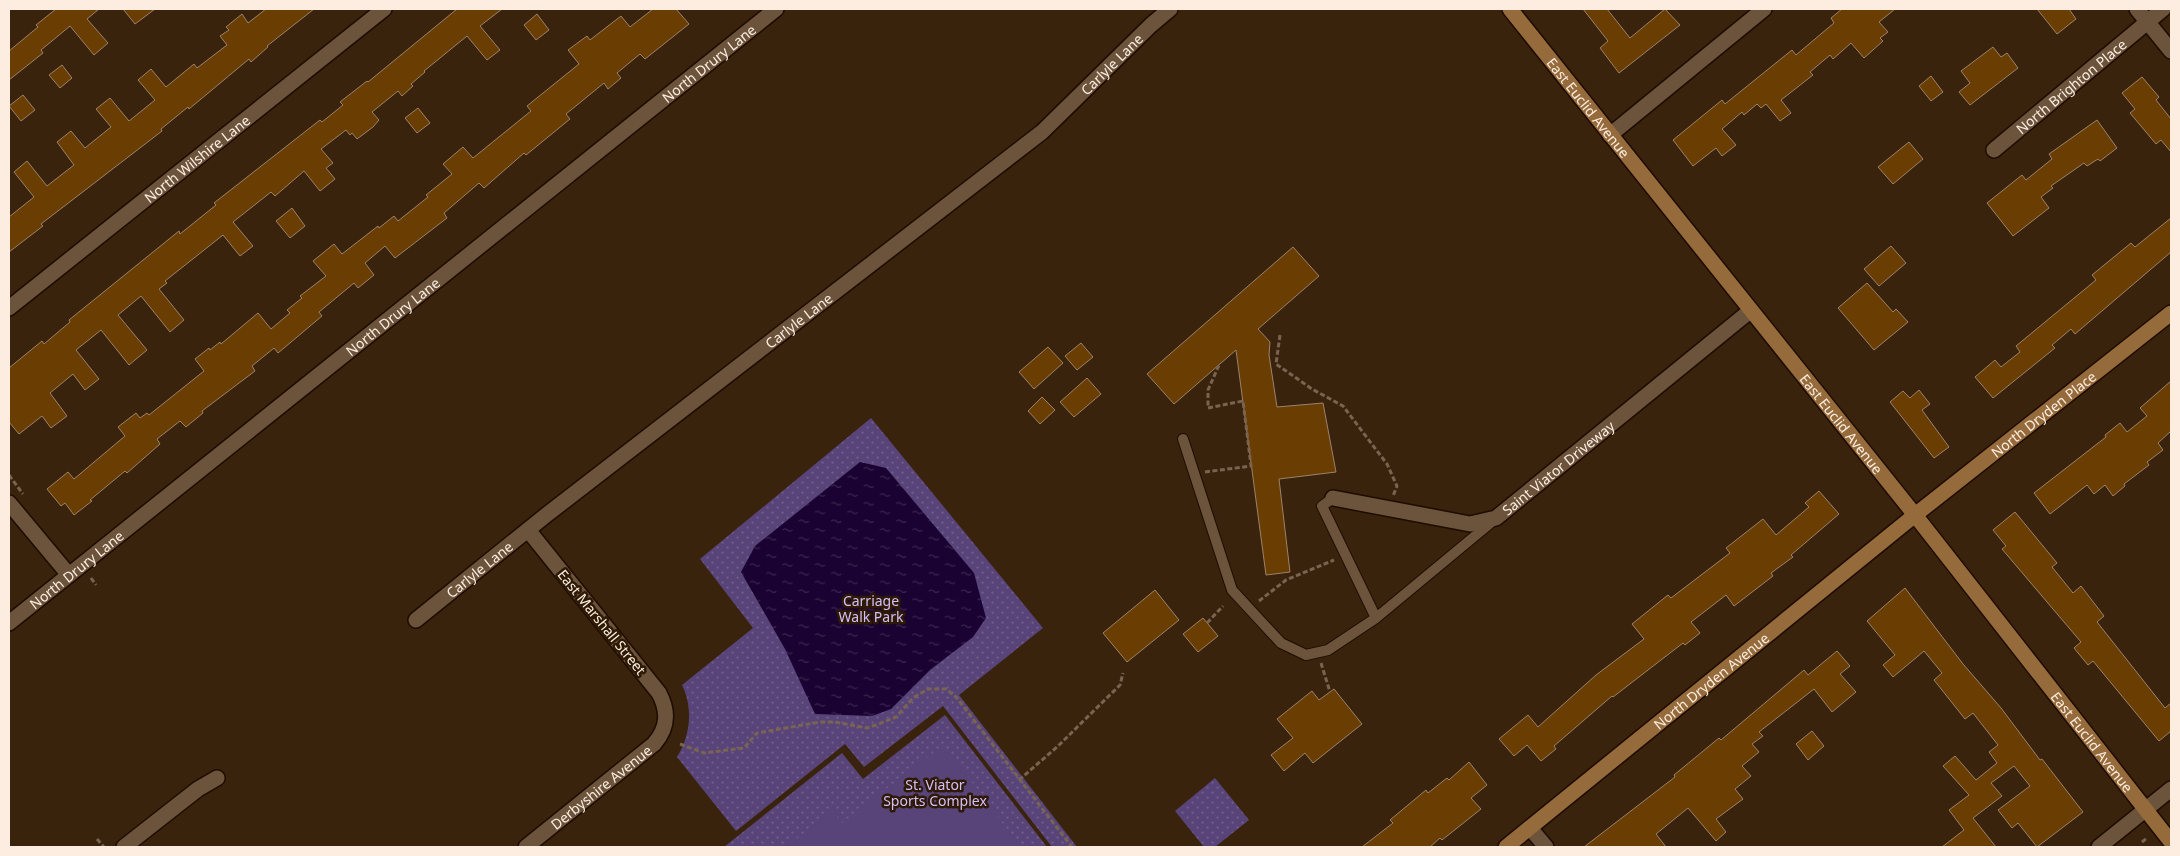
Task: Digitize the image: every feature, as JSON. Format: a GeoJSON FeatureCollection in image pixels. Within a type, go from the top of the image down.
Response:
{"type":"FeatureCollection","features":[{"type":"Feature","properties":{"kind":"street","name":"North Wilshire Lane"},"geometry":{"type":"LineString","coordinates":[[9,308],[384,9]]}},
{"type":"Feature","properties":{"kind":"street","name":"North Drury Lane"},"geometry":{"type":"LineString","coordinates":[[9,623],[776,9]]}},
{"type":"Feature","properties":{"kind":"street","name":"Carlyle Lane"},"geometry":{"type":"LineString","coordinates":[[416,620],[528,530],[1042,132],[1150,25],[1170,9]]}},
{"type":"Feature","properties":{"kind":"street","name":"East Euclid Avenue"},"geometry":{"type":"LineString","coordinates":[[1510,9],[1915,515],[2171,842]]}},
{"type":"Feature","properties":{"kind":"street"},"geometry":{"type":"LineString","coordinates":[[1610,134],[1764,9]]}},
{"type":"Feature","properties":{"kind":"street"},"geometry":{"type":"LineString","coordinates":[[2137,9],[2171,51]]}},
{"type":"Feature","properties":{"kind":"street","name":"North Brighton Place"},"geometry":{"type":"LineString","coordinates":[[1994,150],[2163,9]]}},
{"type":"Feature","properties":{"kind":"street","name":"Saint Viator Driveway"},"geometry":{"type":"LineString","coordinates":[[1333,498],[1470,524],[1496,518],[1750,311]]}},
{"type":"Feature","properties":{"kind":"street","name":"North Dryden Place"},"geometry":{"type":"LineString","coordinates":[[1915,515],[2171,313]]}},
{"type":"Feature","properties":{"kind":"street"},"geometry":{"type":"LineString","coordinates":[[9,503],[68,575]]}},
{"type":"Feature","properties":{"kind":"street","name":"North Dryden Avenue"},"geometry":{"type":"LineString","coordinates":[[1506,847],[1915,515]]}},
{"type":"Feature","properties":{"kind":"street","name":"East Marshall Street"},"geometry":{"type":"LineString","coordinates":[[528,530],[659,693],[665,704],[667,718]]}},
{"type":"Feature","properties":{"kind":"street","name":"Derbyshire Avenue"},"geometry":{"type":"LineString","coordinates":[[526,847],[654,744],[662,735],[667,718]]}},
{"type":"Feature","properties":{"kind":"street"},"geometry":{"type":"LineString","coordinates":[[124,847],[198,790],[217,778]]}},
{"type":"Feature","properties":{"kind":"street"},"geometry":{"type":"LineString","coordinates":[[2099,847],[2171,789]]}},
{"type":"Feature","properties":{"kind":"street"},"geometry":{"type":"LineString","coordinates":[[1530,828],[1546,847]]}},
{"type":"Feature","properties":{"kind":"lane"},"geometry":{"type":"LineString","coordinates":[[1183,439],[1232,590],[1281,643],[1306,656],[1328,650],[1376,618],[1496,518]]}},
{"type":"Feature","properties":{"kind":"lane"},"geometry":{"type":"LineString","coordinates":[[1333,498],[1322,506],[1376,618]]}},
{"type":"Feature","properties":{"kind":"path"},"geometry":{"type":"LineString","coordinates":[[1280,335],[1276,364],[1312,389],[1342,406],[1386,464],[1397,486],[1389,508]]}},
{"type":"Feature","properties":{"kind":"path"},"geometry":{"type":"LineString","coordinates":[[1195,474],[1251,466],[1243,401],[1208,408],[1208,390],[1219,365]]}},
{"type":"Feature","properties":{"kind":"path"},"geometry":{"type":"LineString","coordinates":[[1250,609],[1286,580],[1346,554]]}},
{"type":"Feature","properties":{"kind":"path"},"geometry":{"type":"LineString","coordinates":[[91,578],[96,585]]}},
{"type":"Feature","properties":{"kind":"path"},"geometry":{"type":"LineString","coordinates":[[1207,623],[1223,606]]}},
{"type":"Feature","properties":{"kind":"path"},"geometry":{"type":"LineString","coordinates":[[1317,653],[1330,692]]}},
{"type":"Feature","properties":{"kind":"path"},"geometry":{"type":"LineString","coordinates":[[1019,780],[1057,748],[1120,684],[1123,674]]}},
{"type":"Feature","properties":{"kind":"path"},"geometry":{"type":"LineString","coordinates":[[680,744],[704,753],[744,748],[757,733],[820,722],[835,722],[867,728],[896,717],[919,694],[928,689],[946,689],[956,697],[1072,847]]}},
{"type":"Feature","properties":{"kind":"path"},"geometry":{"type":"LineString","coordinates":[[2142,842],[2147,838]]}},
{"type":"Feature","properties":{"kind":"path"},"geometry":{"type":"LineString","coordinates":[[98,839],[104,847]]}},
{"type":"Feature","properties":{"kind":"green space","name":"Carriage Walk Park"},"geometry":{"type":"Polygon","coordinates":[[[871,418],[1043,628],[959,695],[1077,847],[1052,847],[943,706],[864,767],[845,744],[736,831],[677,757],[685,740],[689,721],[688,702],[682,685],[753,628],[700,559],[871,418]]]}},
{"type":"Feature","properties":{"kind":"green space","name":"St. Viator Sports Complex"},"geometry":{"type":"Polygon","coordinates":[[[945,715],[1047,847],[724,847],[842,753],[863,779],[945,715]]]}},
{"type":"Feature","properties":{"kind":"green space"},"geometry":{"type":"Polygon","coordinates":[[[937,750],[951,754],[1020,847],[786,847],[833,811],[842,823],[937,750]]]}},
{"type":"Feature","properties":{"kind":"green space"},"geometry":{"type":"Polygon","coordinates":[[[1215,778],[1249,820],[1215,847],[1204,847],[1175,811],[1215,778]]]}},
{"type":"Feature","properties":{"kind":"water"},"geometry":{"type":"Polygon","coordinates":[[[860,462],[886,468],[974,573],[986,618],[973,637],[930,670],[891,709],[872,716],[815,714],[785,649],[741,572],[755,546],[860,462]]]}},
{"type":"Feature","properties":{"kind":"building"},"geometry":{"type":"Polygon","coordinates":[[[56,9],[99,9],[87,19],[108,43],[94,55],[70,26],[41,50],[43,53],[9,80],[9,51],[56,9]]]}},
{"type":"Feature","properties":{"kind":"building"},"geometry":{"type":"Polygon","coordinates":[[[123,9],[155,9],[135,24],[123,9]]]}},
{"type":"Feature","properties":{"kind":"building"},"geometry":{"type":"Polygon","coordinates":[[[266,9],[314,9],[267,46],[251,62],[249,59],[189,109],[188,107],[161,129],[162,131],[41,224],[43,226],[9,252],[9,217],[34,197],[14,172],[27,161],[47,186],[74,165],[57,142],[71,131],[85,148],[111,127],[96,109],[110,98],[129,121],[155,100],[138,80],[151,69],[166,87],[194,64],[197,68],[227,45],[220,36],[229,30],[226,27],[242,14],[248,23],[266,9]]]}},
{"type":"Feature","properties":{"kind":"building"},"geometry":{"type":"Polygon","coordinates":[[[457,9],[502,9],[480,26],[500,50],[487,60],[467,36],[424,71],[411,84],[413,86],[402,96],[398,91],[372,112],[379,120],[373,127],[357,139],[346,130],[321,149],[333,163],[326,168],[335,179],[320,191],[304,171],[275,196],[271,192],[233,222],[253,246],[240,256],[223,235],[165,281],[167,283],[159,289],[184,320],[170,332],[141,296],[118,315],[147,350],[129,365],[101,330],[76,350],[99,379],[85,390],[73,374],[50,393],[67,416],[51,428],[42,416],[19,434],[9,422],[9,368],[42,341],[44,344],[70,322],[69,320],[179,231],[180,234],[216,205],[214,203],[320,120],[322,122],[343,105],[340,102],[368,82],[457,9]]]}},
{"type":"Feature","properties":{"kind":"building"},"geometry":{"type":"Polygon","coordinates":[[[653,9],[676,9],[689,24],[645,59],[640,54],[617,73],[621,78],[608,89],[604,83],[566,114],[570,119],[526,155],[524,153],[484,188],[479,183],[444,213],[447,218],[395,258],[385,246],[365,263],[374,275],[358,288],[354,283],[319,312],[322,316],[278,353],[274,348],[252,366],[255,371],[202,411],[203,413],[186,427],[180,421],[157,439],[160,444],[74,515],[65,503],[61,506],[47,489],[68,472],[74,479],[125,436],[118,427],[136,413],[140,418],[147,413],[149,415],[204,371],[195,359],[209,348],[210,350],[220,342],[221,344],[258,313],[271,329],[290,313],[287,310],[302,298],[300,296],[326,276],[313,261],[334,244],[342,254],[394,216],[398,221],[428,197],[426,195],[452,174],[443,164],[463,147],[473,158],[531,111],[527,106],[579,64],[568,50],[587,36],[590,40],[621,16],[630,27],[653,9]]]}},
{"type":"Feature","properties":{"kind":"building"},"geometry":{"type":"Polygon","coordinates":[[[1583,9],[1607,9],[1630,38],[1665,9],[1680,25],[1619,73],[1600,48],[1608,41],[1583,9]]]}},
{"type":"Feature","properties":{"kind":"building"},"geometry":{"type":"Polygon","coordinates":[[[1842,9],[1895,9],[1879,22],[1888,32],[1880,38],[1883,41],[1864,58],[1851,43],[1833,59],[1830,55],[1810,72],[1813,75],[1781,100],[1791,113],[1780,121],[1766,104],[1761,108],[1757,104],[1744,115],[1742,112],[1722,129],[1736,145],[1722,156],[1716,148],[1693,166],[1673,140],[1722,100],[1725,104],[1792,50],[1796,55],[1834,23],[1831,18],[1842,9]]]}},
{"type":"Feature","properties":{"kind":"building"},"geometry":{"type":"Polygon","coordinates":[[[2037,9],[2069,9],[2076,19],[2057,34],[2037,9]]]}},
{"type":"Feature","properties":{"kind":"building"},"geometry":{"type":"Polygon","coordinates":[[[537,14],[549,30],[536,40],[524,25],[537,14]]]}},
{"type":"Feature","properties":{"kind":"building"},"geometry":{"type":"Polygon","coordinates":[[[1993,47],[2001,57],[2007,53],[2018,68],[1970,105],[1959,92],[1970,83],[1961,71],[1993,47]]]}},
{"type":"Feature","properties":{"kind":"building"},"geometry":{"type":"Polygon","coordinates":[[[62,65],[72,78],[60,88],[49,75],[62,65]]]}},
{"type":"Feature","properties":{"kind":"building"},"geometry":{"type":"Polygon","coordinates":[[[1931,76],[1943,92],[1931,101],[1919,86],[1931,76]]]}},
{"type":"Feature","properties":{"kind":"building"},"geometry":{"type":"Polygon","coordinates":[[[2142,77],[2159,97],[2156,100],[2171,119],[2171,152],[2161,140],[2156,144],[2130,113],[2135,109],[2122,93],[2142,77]]]}},
{"type":"Feature","properties":{"kind":"building"},"geometry":{"type":"Polygon","coordinates":[[[23,95],[35,110],[21,121],[9,106],[23,95]]]}},
{"type":"Feature","properties":{"kind":"building"},"geometry":{"type":"Polygon","coordinates":[[[418,108],[430,123],[417,133],[405,118],[418,108]]]}},
{"type":"Feature","properties":{"kind":"building"},"geometry":{"type":"Polygon","coordinates":[[[2097,120],[2117,148],[2100,161],[2098,159],[2087,166],[2084,163],[2051,186],[2053,188],[2041,197],[2049,208],[2013,236],[1987,203],[2022,175],[2026,180],[2052,159],[2049,154],[2097,120]]]}},
{"type":"Feature","properties":{"kind":"building"},"geometry":{"type":"Polygon","coordinates":[[[1909,142],[1923,159],[1893,184],[1878,167],[1909,142]]]}},
{"type":"Feature","properties":{"kind":"building"},"geometry":{"type":"Polygon","coordinates":[[[292,208],[305,226],[290,238],[276,221],[292,208]]]}},
{"type":"Feature","properties":{"kind":"building"},"geometry":{"type":"Polygon","coordinates":[[[2171,218],[2171,252],[2075,334],[2071,329],[2052,345],[2055,348],[1993,398],[1975,377],[1995,360],[2001,367],[2020,352],[2016,346],[2096,280],[2092,275],[2131,243],[2135,247],[2171,218]]]}},
{"type":"Feature","properties":{"kind":"building"},"geometry":{"type":"Polygon","coordinates":[[[1891,246],[1906,263],[1879,286],[1864,269],[1891,246]]]}},
{"type":"Feature","properties":{"kind":"building"},"geometry":{"type":"Polygon","coordinates":[[[1293,247],[1319,276],[1258,329],[1270,342],[1269,355],[1277,407],[1323,403],[1336,472],[1279,479],[1290,572],[1266,575],[1236,350],[1174,404],[1147,374],[1293,247]]]}},
{"type":"Feature","properties":{"kind":"building"},"geometry":{"type":"Polygon","coordinates":[[[1867,283],[1893,312],[1896,309],[1908,322],[1874,350],[1838,308],[1867,283]]]}},
{"type":"Feature","properties":{"kind":"building"},"geometry":{"type":"Polygon","coordinates":[[[1081,343],[1093,357],[1077,370],[1065,356],[1081,343]]]}},
{"type":"Feature","properties":{"kind":"building"},"geometry":{"type":"Polygon","coordinates":[[[1048,347],[1063,363],[1034,389],[1019,372],[1048,347]]]}},
{"type":"Feature","properties":{"kind":"building"},"geometry":{"type":"Polygon","coordinates":[[[1087,378],[1101,394],[1074,417],[1060,402],[1087,378]]]}},
{"type":"Feature","properties":{"kind":"building"},"geometry":{"type":"Polygon","coordinates":[[[2171,381],[2171,431],[2158,443],[2163,450],[2147,462],[2149,465],[2124,484],[2125,486],[2113,496],[2105,485],[2094,494],[2087,485],[2050,514],[2034,493],[2106,437],[2105,435],[2120,423],[2127,432],[2147,416],[2140,408],[2171,381]]]}},
{"type":"Feature","properties":{"kind":"building"},"geometry":{"type":"Polygon","coordinates":[[[1919,390],[1930,404],[1922,410],[1949,447],[1934,458],[1890,402],[1903,391],[1910,398],[1919,390]]]}},
{"type":"Feature","properties":{"kind":"building"},"geometry":{"type":"Polygon","coordinates":[[[1042,397],[1055,410],[1040,424],[1028,411],[1042,397]]]}},
{"type":"Feature","properties":{"kind":"building"},"geometry":{"type":"Polygon","coordinates":[[[1819,491],[1839,514],[1791,555],[1793,557],[1771,573],[1773,576],[1734,606],[1726,595],[1691,622],[1700,633],[1685,645],[1683,643],[1612,696],[1554,746],[1556,749],[1541,761],[1527,745],[1514,756],[1499,739],[1528,715],[1538,727],[1596,675],[1644,639],[1632,624],[1668,595],[1671,598],[1730,553],[1726,548],[1763,519],[1776,535],[1809,507],[1805,503],[1819,491]]]}},
{"type":"Feature","properties":{"kind":"building"},"geometry":{"type":"Polygon","coordinates":[[[2015,512],[2057,563],[2052,567],[2073,593],[2081,586],[2104,616],[2097,622],[2165,708],[2171,703],[2171,731],[2159,741],[2093,661],[2088,665],[2074,648],[2081,642],[2002,549],[2006,546],[1993,530],[2015,512]]]}},
{"type":"Feature","properties":{"kind":"building"},"geometry":{"type":"Polygon","coordinates":[[[1905,588],[1963,664],[2001,708],[2040,760],[2042,759],[2083,812],[2037,847],[2018,823],[2012,828],[1998,810],[2030,786],[2014,766],[1991,783],[2002,796],[1973,818],[1996,847],[1942,847],[1964,830],[1949,810],[1969,795],[1943,766],[1955,756],[1976,780],[1997,763],[1989,752],[1998,745],[1973,713],[1965,719],[1934,680],[1942,673],[1924,651],[1893,677],[1883,665],[1895,655],[1867,621],[1905,588]]]}},
{"type":"Feature","properties":{"kind":"building"},"geometry":{"type":"Polygon","coordinates":[[[1155,590],[1179,620],[1127,662],[1103,633],[1155,590]]]}},
{"type":"Feature","properties":{"kind":"building"},"geometry":{"type":"Polygon","coordinates":[[[1203,618],[1218,636],[1198,652],[1183,634],[1203,618]]]}},
{"type":"Feature","properties":{"kind":"building"},"geometry":{"type":"Polygon","coordinates":[[[1837,651],[1850,666],[1840,674],[1856,692],[1832,712],[1814,689],[1759,732],[1763,736],[1752,744],[1759,752],[1742,766],[1751,776],[1735,789],[1743,799],[1716,819],[1726,832],[1716,841],[1688,808],[1656,834],[1666,847],[1584,847],[1675,777],[1674,775],[1719,738],[1721,740],[1804,670],[1808,675],[1837,651]]]}},
{"type":"Feature","properties":{"kind":"building"},"geometry":{"type":"Polygon","coordinates":[[[1334,689],[1362,724],[1313,763],[1305,753],[1284,771],[1271,755],[1293,738],[1277,719],[1312,691],[1319,700],[1334,689]]]}},
{"type":"Feature","properties":{"kind":"building"},"geometry":{"type":"Polygon","coordinates":[[[1812,731],[1824,746],[1808,760],[1796,744],[1812,731]]]}},
{"type":"Feature","properties":{"kind":"building"},"geometry":{"type":"Polygon","coordinates":[[[1469,762],[1487,785],[1471,798],[1481,809],[1442,840],[1440,838],[1430,847],[1362,847],[1393,823],[1390,820],[1426,790],[1428,793],[1447,778],[1449,780],[1469,762]]]}}]}
